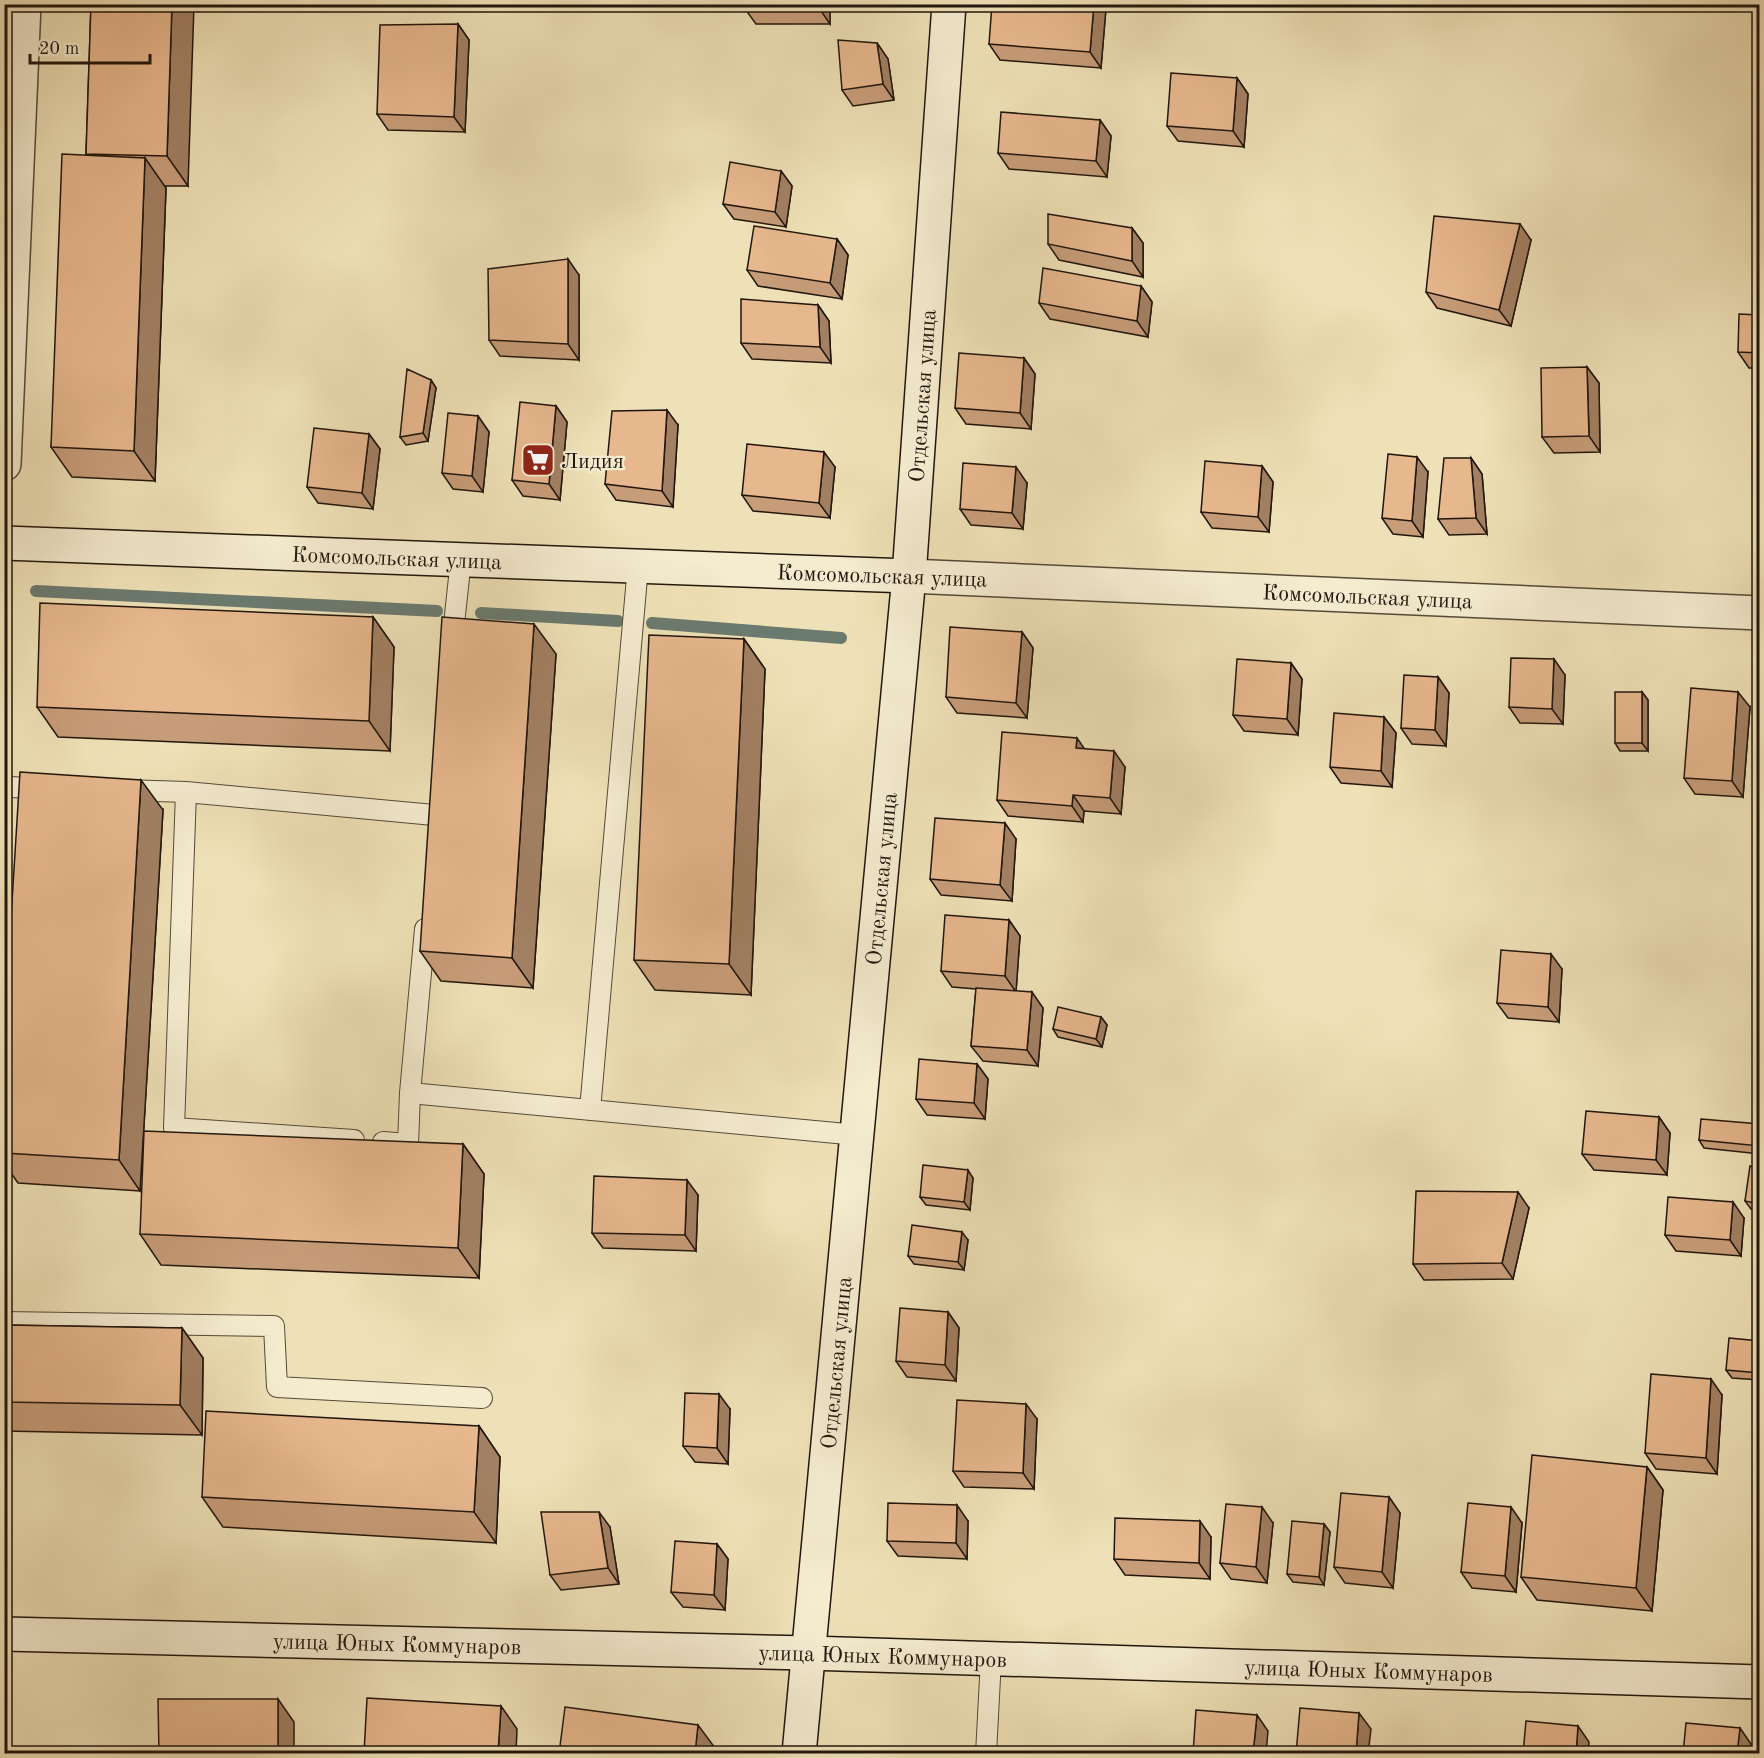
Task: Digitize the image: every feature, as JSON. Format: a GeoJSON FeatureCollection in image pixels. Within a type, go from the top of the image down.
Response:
{"type":"FeatureCollection","features":[{"type":"Feature","properties":{"kind":"street"},"geometry":{"type":"LineString","coordinates":[[4,464],[24,4]]}},
{"type":"Feature","properties":{"kind":"street","name":"Отдельская улица"},"geometry":{"type":"LineString","coordinates":[[799,1754],[909,576],[949,4]]}},
{"type":"Feature","properties":{"kind":"street","name":"Комсомольская улица"},"geometry":{"type":"LineString","coordinates":[[4,543],[909,576],[1760,613]]}},
{"type":"Feature","properties":{"kind":"street","name":"улица Юных Коммунаров"},"geometry":{"type":"LineString","coordinates":[[4,1634],[808,1653],[1760,1682]]}},
{"type":"Feature","properties":{"kind":"lane"},"geometry":{"type":"LineString","coordinates":[[450,664],[461,559]]}},
{"type":"Feature","properties":{"kind":"lane"},"geometry":{"type":"LineString","coordinates":[[591,1110],[638,566]]}},
{"type":"Feature","properties":{"kind":"lane"},"geometry":{"type":"LineString","coordinates":[[4,787],[61,788]]}},
{"type":"Feature","properties":{"kind":"lane"},"geometry":{"type":"LineString","coordinates":[[106,790],[186,792],[434,815]]}},
{"type":"Feature","properties":{"kind":"lane"},"geometry":{"type":"LineString","coordinates":[[186,792],[174,1128],[408,1144],[426,908]]}},
{"type":"Feature","properties":{"kind":"lane"},"geometry":{"type":"LineString","coordinates":[[432,838],[437,792]]}},
{"type":"Feature","properties":{"kind":"lane"},"geometry":{"type":"LineString","coordinates":[[411,1093],[857,1135]]}},
{"type":"Feature","properties":{"kind":"lane"},"geometry":{"type":"LineString","coordinates":[[4,1322],[274,1326],[277,1387],[482,1398]]}},
{"type":"Feature","properties":{"kind":"lane"},"geometry":{"type":"LineString","coordinates":[[986,1754],[991,1659]]}},
{"type":"Feature","properties":{"kind":"building"},"geometry":{"type":"Polygon","coordinates":[[[91,4],[172,4],[167,156],[86,154],[91,4]]]}},
{"type":"Feature","properties":{"kind":"building"},"geometry":{"type":"Polygon","coordinates":[[[744,4],[819,4],[819,8],[745,9],[744,4]]]}},
{"type":"Feature","properties":{"kind":"building"},"geometry":{"type":"Polygon","coordinates":[[[992,4],[1094,4],[1090,52],[989,44],[992,4]]]}},
{"type":"Feature","properties":{"kind":"building"},"geometry":{"type":"Polygon","coordinates":[[[458,24],[454,117],[377,114],[380,25],[458,24]]]}},
{"type":"Feature","properties":{"kind":"building"},"geometry":{"type":"Polygon","coordinates":[[[838,40],[877,43],[883,84],[842,90],[838,40]]]}},
{"type":"Feature","properties":{"kind":"building"},"geometry":{"type":"Polygon","coordinates":[[[1171,73],[1237,78],[1233,131],[1167,126],[1171,73]]]}},
{"type":"Feature","properties":{"kind":"building"},"geometry":{"type":"Polygon","coordinates":[[[1001,112],[1100,120],[1096,161],[998,153],[1001,112]]]}},
{"type":"Feature","properties":{"kind":"building"},"geometry":{"type":"Polygon","coordinates":[[[62,154],[145,158],[134,451],[51,447],[62,154]]]}},
{"type":"Feature","properties":{"kind":"building"},"geometry":{"type":"Polygon","coordinates":[[[730,162],[781,171],[775,212],[723,204],[730,162]]]}},
{"type":"Feature","properties":{"kind":"building"},"geometry":{"type":"Polygon","coordinates":[[[1048,214],[1132,228],[1132,261],[1048,244],[1048,214]]]}},
{"type":"Feature","properties":{"kind":"building"},"geometry":{"type":"Polygon","coordinates":[[[1434,216],[1520,224],[1499,310],[1426,292],[1434,216]]]}},
{"type":"Feature","properties":{"kind":"building"},"geometry":{"type":"Polygon","coordinates":[[[754,226],[837,239],[830,283],[747,270],[754,226]]]}},
{"type":"Feature","properties":{"kind":"building"},"geometry":{"type":"Polygon","coordinates":[[[568,259],[568,344],[489,340],[488,269],[568,259]]]}},
{"type":"Feature","properties":{"kind":"building"},"geometry":{"type":"Polygon","coordinates":[[[1043,268],[1141,286],[1137,321],[1039,303],[1043,268]]]}},
{"type":"Feature","properties":{"kind":"building"},"geometry":{"type":"Polygon","coordinates":[[[741,299],[818,305],[820,347],[741,343],[741,299]]]}},
{"type":"Feature","properties":{"kind":"building"},"geometry":{"type":"Polygon","coordinates":[[[1739,314],[1760,315],[1760,353],[1738,352],[1739,314]]]}},
{"type":"Feature","properties":{"kind":"building"},"geometry":{"type":"Polygon","coordinates":[[[959,353],[1024,358],[1020,413],[955,408],[959,353]]]}},
{"type":"Feature","properties":{"kind":"building"},"geometry":{"type":"Polygon","coordinates":[[[1587,367],[1589,436],[1542,437],[1541,368],[1587,367]]]}},
{"type":"Feature","properties":{"kind":"building"},"geometry":{"type":"Polygon","coordinates":[[[407,369],[431,380],[423,433],[400,437],[407,369]]]}},
{"type":"Feature","properties":{"kind":"building"},"geometry":{"type":"Polygon","coordinates":[[[520,402],[556,406],[549,484],[512,480],[520,402]]]}},
{"type":"Feature","properties":{"kind":"building"},"geometry":{"type":"Polygon","coordinates":[[[667,410],[662,491],[605,484],[612,411],[667,410]]]}},
{"type":"Feature","properties":{"kind":"building"},"geometry":{"type":"Polygon","coordinates":[[[448,413],[478,416],[472,476],[442,473],[448,413]]]}},
{"type":"Feature","properties":{"kind":"building"},"geometry":{"type":"Polygon","coordinates":[[[314,428],[369,434],[362,493],[307,487],[314,428]]]}},
{"type":"Feature","properties":{"kind":"building"},"geometry":{"type":"Polygon","coordinates":[[[747,444],[824,452],[819,503],[742,495],[747,444]]]}},
{"type":"Feature","properties":{"kind":"building"},"geometry":{"type":"Polygon","coordinates":[[[1388,454],[1417,457],[1412,521],[1382,518],[1388,454]]]}},
{"type":"Feature","properties":{"kind":"building"},"geometry":{"type":"Polygon","coordinates":[[[1444,458],[1471,458],[1476,518],[1438,519],[1444,458]]]}},
{"type":"Feature","properties":{"kind":"building"},"geometry":{"type":"Polygon","coordinates":[[[1205,461],[1262,466],[1258,517],[1201,512],[1205,461]]]}},
{"type":"Feature","properties":{"kind":"building"},"geometry":{"type":"Polygon","coordinates":[[[963,463],[1016,467],[1012,513],[960,509],[963,463]]]}},
{"type":"Feature","properties":{"kind":"building"},"geometry":{"type":"Polygon","coordinates":[[[40,603],[373,617],[369,721],[37,707],[40,603]]]}},
{"type":"Feature","properties":{"kind":"building"},"geometry":{"type":"Polygon","coordinates":[[[442,617],[534,624],[512,958],[420,951],[442,617]]]}},
{"type":"Feature","properties":{"kind":"building"},"geometry":{"type":"Polygon","coordinates":[[[950,627],[1022,632],[1016,703],[946,697],[950,627]]]}},
{"type":"Feature","properties":{"kind":"building"},"geometry":{"type":"Polygon","coordinates":[[[649,635],[744,639],[729,964],[634,960],[649,635]]]}},
{"type":"Feature","properties":{"kind":"building"},"geometry":{"type":"Polygon","coordinates":[[[1511,658],[1554,659],[1552,709],[1509,707],[1511,658]]]}},
{"type":"Feature","properties":{"kind":"building"},"geometry":{"type":"Polygon","coordinates":[[[1237,659],[1291,663],[1287,719],[1233,715],[1237,659]]]}},
{"type":"Feature","properties":{"kind":"building"},"geometry":{"type":"Polygon","coordinates":[[[1404,675],[1438,677],[1435,730],[1401,728],[1404,675]]]}},
{"type":"Feature","properties":{"kind":"building"},"geometry":{"type":"Polygon","coordinates":[[[1691,688],[1738,692],[1732,781],[1684,778],[1691,688]]]}},
{"type":"Feature","properties":{"kind":"building"},"geometry":{"type":"Polygon","coordinates":[[[1615,692],[1642,692],[1642,743],[1615,743],[1615,692]]]}},
{"type":"Feature","properties":{"kind":"building"},"geometry":{"type":"Polygon","coordinates":[[[1334,713],[1384,717],[1381,771],[1330,767],[1334,713]]]}},
{"type":"Feature","properties":{"kind":"building"},"geometry":{"type":"Polygon","coordinates":[[[1002,732],[1077,738],[1076,748],[1114,751],[1110,798],[1073,795],[1072,806],[997,800],[1002,732]]]}},
{"type":"Feature","properties":{"kind":"building"},"geometry":{"type":"Polygon","coordinates":[[[20,772],[141,780],[119,1160],[4,1153],[4,1032],[20,772]]]}},
{"type":"Feature","properties":{"kind":"building"},"geometry":{"type":"Polygon","coordinates":[[[935,818],[1005,823],[1000,885],[930,879],[935,818]]]}},
{"type":"Feature","properties":{"kind":"building"},"geometry":{"type":"Polygon","coordinates":[[[945,915],[1009,920],[1005,976],[941,971],[945,915]]]}},
{"type":"Feature","properties":{"kind":"building"},"geometry":{"type":"Polygon","coordinates":[[[1501,950],[1551,954],[1548,1007],[1497,1003],[1501,950]]]}},
{"type":"Feature","properties":{"kind":"building"},"geometry":{"type":"Polygon","coordinates":[[[976,988],[1032,992],[1027,1050],[971,1046],[976,988]]]}},
{"type":"Feature","properties":{"kind":"building"},"geometry":{"type":"Polygon","coordinates":[[[1058,1007],[1101,1017],[1096,1039],[1053,1029],[1058,1007]]]}},
{"type":"Feature","properties":{"kind":"building"},"geometry":{"type":"Polygon","coordinates":[[[919,1059],[977,1064],[974,1103],[916,1099],[919,1059]]]}},
{"type":"Feature","properties":{"kind":"building"},"geometry":{"type":"Polygon","coordinates":[[[1586,1111],[1659,1117],[1656,1160],[1582,1154],[1586,1111]]]}},
{"type":"Feature","properties":{"kind":"building"},"geometry":{"type":"Polygon","coordinates":[[[1701,1119],[1760,1124],[1760,1146],[1699,1140],[1701,1119]]]}},
{"type":"Feature","properties":{"kind":"building"},"geometry":{"type":"Polygon","coordinates":[[[144,1131],[463,1144],[458,1248],[140,1234],[144,1131]]]}},
{"type":"Feature","properties":{"kind":"building"},"geometry":{"type":"Polygon","coordinates":[[[923,1165],[968,1170],[964,1202],[920,1197],[923,1165]]]}},
{"type":"Feature","properties":{"kind":"building"},"geometry":{"type":"Polygon","coordinates":[[[1750,1166],[1760,1168],[1760,1204],[1745,1201],[1750,1166]]]}},
{"type":"Feature","properties":{"kind":"building"},"geometry":{"type":"Polygon","coordinates":[[[594,1176],[687,1180],[685,1235],[592,1233],[594,1176]]]}},
{"type":"Feature","properties":{"kind":"building"},"geometry":{"type":"Polygon","coordinates":[[[1416,1191],[1518,1192],[1502,1263],[1413,1264],[1416,1191]]]}},
{"type":"Feature","properties":{"kind":"building"},"geometry":{"type":"Polygon","coordinates":[[[1668,1197],[1733,1202],[1730,1240],[1665,1235],[1668,1197]]]}},
{"type":"Feature","properties":{"kind":"building"},"geometry":{"type":"Polygon","coordinates":[[[912,1225],[962,1232],[958,1262],[908,1256],[912,1225]]]}},
{"type":"Feature","properties":{"kind":"building"},"geometry":{"type":"Polygon","coordinates":[[[900,1308],[948,1312],[945,1365],[896,1361],[900,1308]]]}},
{"type":"Feature","properties":{"kind":"building"},"geometry":{"type":"Polygon","coordinates":[[[4,1325],[182,1328],[180,1405],[4,1402],[4,1325]]]}},
{"type":"Feature","properties":{"kind":"building"},"geometry":{"type":"Polygon","coordinates":[[[1729,1338],[1760,1341],[1760,1373],[1726,1370],[1729,1338]]]}},
{"type":"Feature","properties":{"kind":"building"},"geometry":{"type":"Polygon","coordinates":[[[1651,1374],[1711,1379],[1706,1458],[1645,1453],[1651,1374]]]}},
{"type":"Feature","properties":{"kind":"building"},"geometry":{"type":"Polygon","coordinates":[[[685,1393],[719,1394],[717,1448],[683,1446],[685,1393]]]}},
{"type":"Feature","properties":{"kind":"building"},"geometry":{"type":"Polygon","coordinates":[[[957,1400],[1026,1404],[1023,1473],[953,1471],[957,1400]]]}},
{"type":"Feature","properties":{"kind":"building"},"geometry":{"type":"Polygon","coordinates":[[[206,1411],[479,1426],[474,1512],[202,1497],[206,1411]]]}},
{"type":"Feature","properties":{"kind":"building"},"geometry":{"type":"Polygon","coordinates":[[[1532,1455],[1647,1467],[1636,1588],[1521,1577],[1532,1455]]]}},
{"type":"Feature","properties":{"kind":"building"},"geometry":{"type":"Polygon","coordinates":[[[1341,1493],[1389,1497],[1382,1572],[1334,1567],[1341,1493]]]}},
{"type":"Feature","properties":{"kind":"building"},"geometry":{"type":"Polygon","coordinates":[[[888,1503],[957,1505],[956,1543],[887,1541],[888,1503]]]}},
{"type":"Feature","properties":{"kind":"building"},"geometry":{"type":"Polygon","coordinates":[[[1468,1503],[1511,1507],[1505,1576],[1461,1572],[1468,1503]]]}},
{"type":"Feature","properties":{"kind":"building"},"geometry":{"type":"Polygon","coordinates":[[[1226,1504],[1262,1507],[1256,1567],[1220,1563],[1226,1504]]]}},
{"type":"Feature","properties":{"kind":"building"},"geometry":{"type":"Polygon","coordinates":[[[541,1512],[599,1512],[608,1568],[550,1575],[541,1512]]]}},
{"type":"Feature","properties":{"kind":"building"},"geometry":{"type":"Polygon","coordinates":[[[1115,1518],[1200,1521],[1199,1563],[1114,1559],[1115,1518]]]}},
{"type":"Feature","properties":{"kind":"building"},"geometry":{"type":"Polygon","coordinates":[[[1292,1521],[1324,1524],[1319,1577],[1287,1574],[1292,1521]]]}},
{"type":"Feature","properties":{"kind":"building"},"geometry":{"type":"Polygon","coordinates":[[[675,1541],[717,1544],[714,1595],[671,1592],[675,1541]]]}},
{"type":"Feature","properties":{"kind":"building"},"geometry":{"type":"Polygon","coordinates":[[[367,1698],[501,1706],[498,1754],[364,1754],[367,1698]]]}},
{"type":"Feature","properties":{"kind":"building"},"geometry":{"type":"Polygon","coordinates":[[[158,1699],[278,1699],[278,1754],[159,1754],[158,1699]]]}},
{"type":"Feature","properties":{"kind":"building"},"geometry":{"type":"Polygon","coordinates":[[[565,1707],[698,1725],[695,1754],[559,1754],[565,1707]]]}},
{"type":"Feature","properties":{"kind":"building"},"geometry":{"type":"Polygon","coordinates":[[[1300,1708],[1359,1713],[1356,1754],[1296,1754],[1300,1708]]]}},
{"type":"Feature","properties":{"kind":"building"},"geometry":{"type":"Polygon","coordinates":[[[1196,1710],[1257,1715],[1253,1754],[1193,1754],[1196,1710]]]}},
{"type":"Feature","properties":{"kind":"building"},"geometry":{"type":"Polygon","coordinates":[[[1526,1721],[1578,1726],[1576,1754],[1523,1754],[1526,1721]]]}},
{"type":"Feature","properties":{"kind":"building"},"geometry":{"type":"Polygon","coordinates":[[[1686,1723],[1740,1728],[1737,1754],[1683,1754],[1686,1723]]]}},
{"type":"Feature","properties":{"kind":"waterway"},"geometry":{"type":"LineString","coordinates":[[36,591],[437,611]]}},
{"type":"Feature","properties":{"kind":"waterway"},"geometry":{"type":"LineString","coordinates":[[481,613],[618,621]]}},
{"type":"Feature","properties":{"kind":"waterway"},"geometry":{"type":"LineString","coordinates":[[652,623],[841,638]]}},
{"type":"Feature","properties":{"kind":"place","name":"Лидия"},"geometry":{"type":"Point","coordinates":[538,460]}}]}
